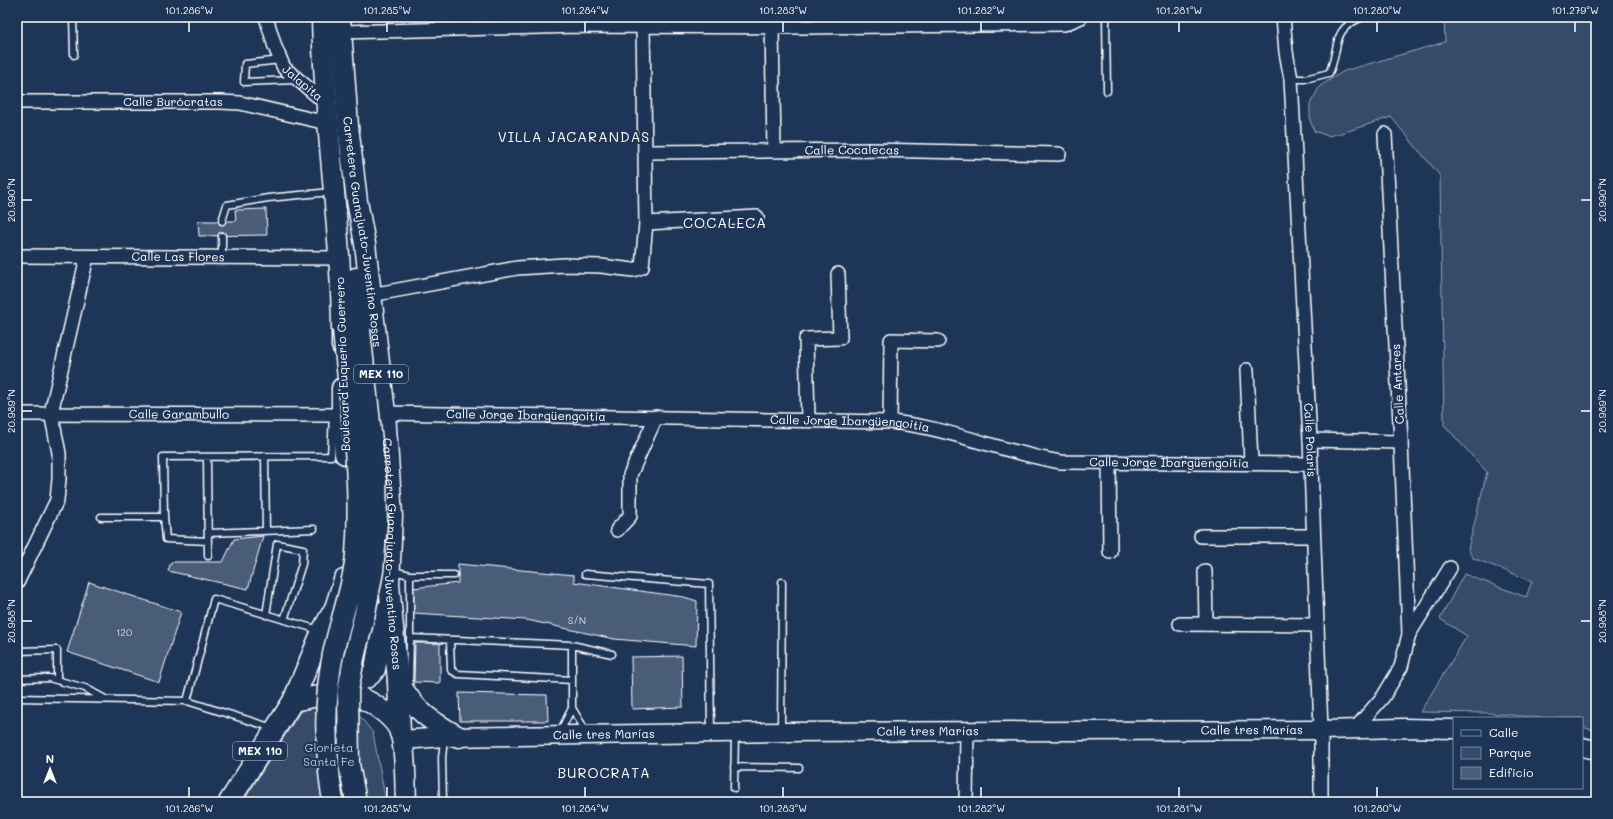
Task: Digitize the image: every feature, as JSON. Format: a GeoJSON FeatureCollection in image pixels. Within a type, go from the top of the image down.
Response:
{"type":"FeatureCollection","features":[{"type":"Feature","properties":{"kind":"main road","name":"Boulevard Euquerio Guerrero"},"geometry":{"type":"LineString","coordinates":[[292,701],[322,631],[334,608],[343,584],[348,556],[350,515],[337,415],[352,330],[339,258],[327,123],[322,17]]}},
{"type":"Feature","properties":{"kind":"main road","name":"Carretera Guanajuato-Juventino Rosas"},"geometry":{"type":"LineString","coordinates":[[341,24],[348,126],[371,295],[385,413],[392,516],[389,577],[401,736]]}},
{"type":"Feature","properties":{"kind":"main road"},"geometry":{"type":"LineString","coordinates":[[333,802],[327,765],[326,717],[328,685],[333,654],[346,609],[354,568],[358,522],[358,480],[352,330],[352,226],[357,201]]}},
{"type":"Feature","properties":{"kind":"main road"},"geometry":{"type":"LineString","coordinates":[[352,330],[376,479],[377,523],[373,571],[348,692],[349,764],[356,802]]}},
{"type":"Feature","properties":{"kind":"main road"},"geometry":{"type":"LineString","coordinates":[[348,556],[349,586],[339,628],[335,659],[342,674],[347,678],[365,680],[371,676],[375,669],[389,577]]}},
{"type":"Feature","properties":{"kind":"main road"},"geometry":{"type":"LineString","coordinates":[[398,681],[409,700],[420,712],[452,737]]}},
{"type":"Feature","properties":{"kind":"main road","name":"MEX 110"},"geometry":{"type":"LineString","coordinates":[[229,802],[292,701],[328,694],[346,694],[356,696],[375,704],[392,719],[401,736],[406,802]]}},
{"type":"Feature","properties":{"kind":"main road","name":"Calle tres Marías"},"geometry":{"type":"LineString","coordinates":[[401,736],[452,737],[781,732],[1354,730],[1403,728],[1453,729]]}},
{"type":"Feature","properties":{"kind":"street","name":"Jalapita"},"geometry":{"type":"LineString","coordinates":[[266,17],[274,47],[284,68],[326,103]]}},
{"type":"Feature","properties":{"kind":"street"},"geometry":{"type":"LineString","coordinates":[[341,24],[772,26],[804,24],[1064,24],[1081,17]]}},
{"type":"Feature","properties":{"kind":"street","name":"Calle Polaris"},"geometry":{"type":"LineString","coordinates":[[1283,17],[1290,79],[1310,440],[1321,730],[1321,802]]}},
{"type":"Feature","properties":{"kind":"street"},"geometry":{"type":"LineString","coordinates":[[371,295],[517,268],[564,265],[633,270],[642,267],[646,223],[643,25]]}},
{"type":"Feature","properties":{"kind":"street"},"geometry":{"type":"LineString","coordinates":[[772,26],[774,151]]}},
{"type":"Feature","properties":{"kind":"street","name":"Calle Burócratas"},"geometry":{"type":"LineString","coordinates":[[17,102],[227,102],[262,107],[327,123]]}},
{"type":"Feature","properties":{"kind":"street","name":"Calle Antares"},"geometry":{"type":"LineString","coordinates":[[1354,730],[1383,696],[1401,667],[1409,634],[1401,442],[1385,134]]}},
{"type":"Feature","properties":{"kind":"street","name":"Calle Cocalecas"},"geometry":{"type":"LineString","coordinates":[[645,152],[872,150],[1059,154]]}},
{"type":"Feature","properties":{"kind":"street"},"geometry":{"type":"LineString","coordinates":[[646,223],[757,217]]}},
{"type":"Feature","properties":{"kind":"street","name":"Calle Las Flores"},"geometry":{"type":"LineString","coordinates":[[17,256],[339,258]]}},
{"type":"Feature","properties":{"kind":"street"},"geometry":{"type":"LineString","coordinates":[[17,583],[57,500],[59,453],[51,414],[87,257]]}},
{"type":"Feature","properties":{"kind":"street"},"geometry":{"type":"LineString","coordinates":[[808,420],[806,339],[840,338],[838,274]]}},
{"type":"Feature","properties":{"kind":"street"},"geometry":{"type":"LineString","coordinates":[[890,422],[891,340],[938,340]]}},
{"type":"Feature","properties":{"kind":"street"},"geometry":{"type":"LineString","coordinates":[[1247,370],[1251,463]]}},
{"type":"Feature","properties":{"kind":"street","name":"Calle Jorge Ibargüengoitia"},"geometry":{"type":"LineString","coordinates":[[385,413],[890,422],[913,424],[1036,458],[1061,462],[1310,464]]}},
{"type":"Feature","properties":{"kind":"street","name":"Calle Garambullo"},"geometry":{"type":"LineString","coordinates":[[17,414],[337,415]]}},
{"type":"Feature","properties":{"kind":"street"},"geometry":{"type":"LineString","coordinates":[[617,530],[630,516],[630,475],[656,417]]}},
{"type":"Feature","properties":{"kind":"street"},"geometry":{"type":"LineString","coordinates":[[1310,440],[1401,442]]}},
{"type":"Feature","properties":{"kind":"street"},"geometry":{"type":"LineString","coordinates":[[1109,462],[1110,552]]}},
{"type":"Feature","properties":{"kind":"street"},"geometry":{"type":"LineString","coordinates":[[1201,536],[1313,536]]}},
{"type":"Feature","properties":{"kind":"street","name":"Calle Antares"},"geometry":{"type":"LineString","coordinates":[[1409,634],[1450,568]]}},
{"type":"Feature","properties":{"kind":"street"},"geometry":{"type":"LineString","coordinates":[[1205,571],[1206,624]]}},
{"type":"Feature","properties":{"kind":"street"},"geometry":{"type":"LineString","coordinates":[[1180,624],[1317,626]]}},
{"type":"Feature","properties":{"kind":"street"},"geometry":{"type":"LineString","coordinates":[[966,802],[967,732]]}},
{"type":"Feature","properties":{"kind":"lane"},"geometry":{"type":"LineString","coordinates":[[73,17],[74,55]]}},
{"type":"Feature","properties":{"kind":"lane"},"geometry":{"type":"LineString","coordinates":[[1106,17],[1107,91]]}},
{"type":"Feature","properties":{"kind":"lane"},"geometry":{"type":"LineString","coordinates":[[1290,79],[1305,79],[1329,73],[1334,63],[1336,42],[1343,30],[1352,21],[1363,17]]}},
{"type":"Feature","properties":{"kind":"lane"},"geometry":{"type":"LineString","coordinates":[[281,60],[245,64],[244,82],[298,79]]}},
{"type":"Feature","properties":{"kind":"lane"},"geometry":{"type":"LineString","coordinates":[[222,221],[227,205],[268,198],[334,192]]}},
{"type":"Feature","properties":{"kind":"lane"},"geometry":{"type":"LineString","coordinates":[[222,236],[222,257]]}},
{"type":"Feature","properties":{"kind":"lane"},"geometry":{"type":"LineString","coordinates":[[208,541],[166,539],[164,517],[164,457],[331,456],[337,415]]}},
{"type":"Feature","properties":{"kind":"lane"},"geometry":{"type":"LineString","coordinates":[[265,456],[266,531]]}},
{"type":"Feature","properties":{"kind":"lane"},"geometry":{"type":"LineString","coordinates":[[207,457],[208,556]]}},
{"type":"Feature","properties":{"kind":"lane"},"geometry":{"type":"LineString","coordinates":[[101,517],[164,517]]}},
{"type":"Feature","properties":{"kind":"lane"},"geometry":{"type":"LineString","coordinates":[[208,532],[314,529]]}},
{"type":"Feature","properties":{"kind":"lane"},"geometry":{"type":"LineString","coordinates":[[266,614],[277,544],[303,549],[302,564],[284,620]]}},
{"type":"Feature","properties":{"kind":"lane"},"geometry":{"type":"LineString","coordinates":[[585,574],[709,584],[711,733]]}},
{"type":"Feature","properties":{"kind":"lane"},"geometry":{"type":"LineString","coordinates":[[389,577],[410,575],[454,575]]}},
{"type":"Feature","properties":{"kind":"lane"},"geometry":{"type":"LineString","coordinates":[[409,700],[410,575]]}},
{"type":"Feature","properties":{"kind":"lane"},"geometry":{"type":"LineString","coordinates":[[781,732],[782,582]]}},
{"type":"Feature","properties":{"kind":"lane"},"geometry":{"type":"LineString","coordinates":[[187,701],[214,599],[322,631]]}},
{"type":"Feature","properties":{"kind":"lane"},"geometry":{"type":"LineString","coordinates":[[410,638],[572,645],[612,654]]}},
{"type":"Feature","properties":{"kind":"lane"},"geometry":{"type":"LineString","coordinates":[[450,640],[451,670],[458,674],[572,680]]}},
{"type":"Feature","properties":{"kind":"lane"},"geometry":{"type":"LineString","coordinates":[[559,735],[572,708],[572,645]]}},
{"type":"Feature","properties":{"kind":"lane"},"geometry":{"type":"LineString","coordinates":[[17,651],[57,650],[57,680]]}},
{"type":"Feature","properties":{"kind":"lane"},"geometry":{"type":"LineString","coordinates":[[17,679],[49,678],[85,688],[108,700]]}},
{"type":"Feature","properties":{"kind":"lane"},"geometry":{"type":"LineString","coordinates":[[17,698],[187,701],[274,728]]}},
{"type":"Feature","properties":{"kind":"lane"},"geometry":{"type":"LineString","coordinates":[[572,708],[588,735]]}},
{"type":"Feature","properties":{"kind":"lane"},"geometry":{"type":"LineString","coordinates":[[734,788],[735,733]]}},
{"type":"Feature","properties":{"kind":"lane"},"geometry":{"type":"LineString","coordinates":[[443,802],[442,758],[452,737]]}},
{"type":"Feature","properties":{"kind":"lane"},"geometry":{"type":"LineString","coordinates":[[734,767],[799,768]]}},
{"type":"Feature","properties":{"kind":"green space"},"geometry":{"type":"Polygon","coordinates":[[[1444,17],[1596,17],[1596,731],[1583,727],[1583,717],[1531,717],[1489,713],[1420,712],[1467,636],[1440,619],[1464,574],[1526,597],[1532,581],[1473,558],[1468,549],[1487,472],[1444,425],[1440,176],[1391,117],[1328,136],[1314,131],[1310,120],[1310,104],[1320,86],[1344,71],[1445,42],[1444,17]]]}},
{"type":"Feature","properties":{"kind":"green space","name":"Glorieta Santa Fe"},"geometry":{"type":"Polygon","coordinates":[[[319,704],[352,706],[373,733],[386,802],[243,802],[300,712],[319,704]]]}},
{"type":"Feature","properties":{"kind":"building"},"geometry":{"type":"Polygon","coordinates":[[[266,209],[267,235],[199,236],[198,221],[236,221],[235,210],[266,209]]]}},
{"type":"Feature","properties":{"kind":"building"},"geometry":{"type":"Polygon","coordinates":[[[263,536],[248,589],[168,571],[171,562],[223,562],[234,539],[263,536]]]}},
{"type":"Feature","properties":{"kind":"building"},"geometry":{"type":"Polygon","coordinates":[[[458,564],[574,575],[574,582],[684,597],[697,601],[696,646],[614,639],[527,620],[413,613],[413,588],[458,583],[458,564]]]}},
{"type":"Feature","properties":{"kind":"building"},"geometry":{"type":"Polygon","coordinates":[[[89,582],[181,612],[159,682],[67,652],[89,582]]]}},
{"type":"Feature","properties":{"kind":"building"},"geometry":{"type":"Polygon","coordinates":[[[415,643],[440,643],[440,683],[414,682],[415,643]]]}},
{"type":"Feature","properties":{"kind":"building"},"geometry":{"type":"Polygon","coordinates":[[[682,656],[683,707],[632,709],[631,657],[682,656]]]}},
{"type":"Feature","properties":{"kind":"building"},"geometry":{"type":"Polygon","coordinates":[[[459,693],[547,695],[548,721],[460,721],[459,693]]]}},
{"type":"Feature","properties":{"kind":"district","name":"VILLA JACARANDAS"},"geometry":{"type":"Point","coordinates":[574,137]}},
{"type":"Feature","properties":{"kind":"district","name":"COCALECA"},"geometry":{"type":"Point","coordinates":[725,223]}},
{"type":"Feature","properties":{"kind":"district","name":"BUROCRATA"},"geometry":{"type":"Point","coordinates":[604,773]}}]}
